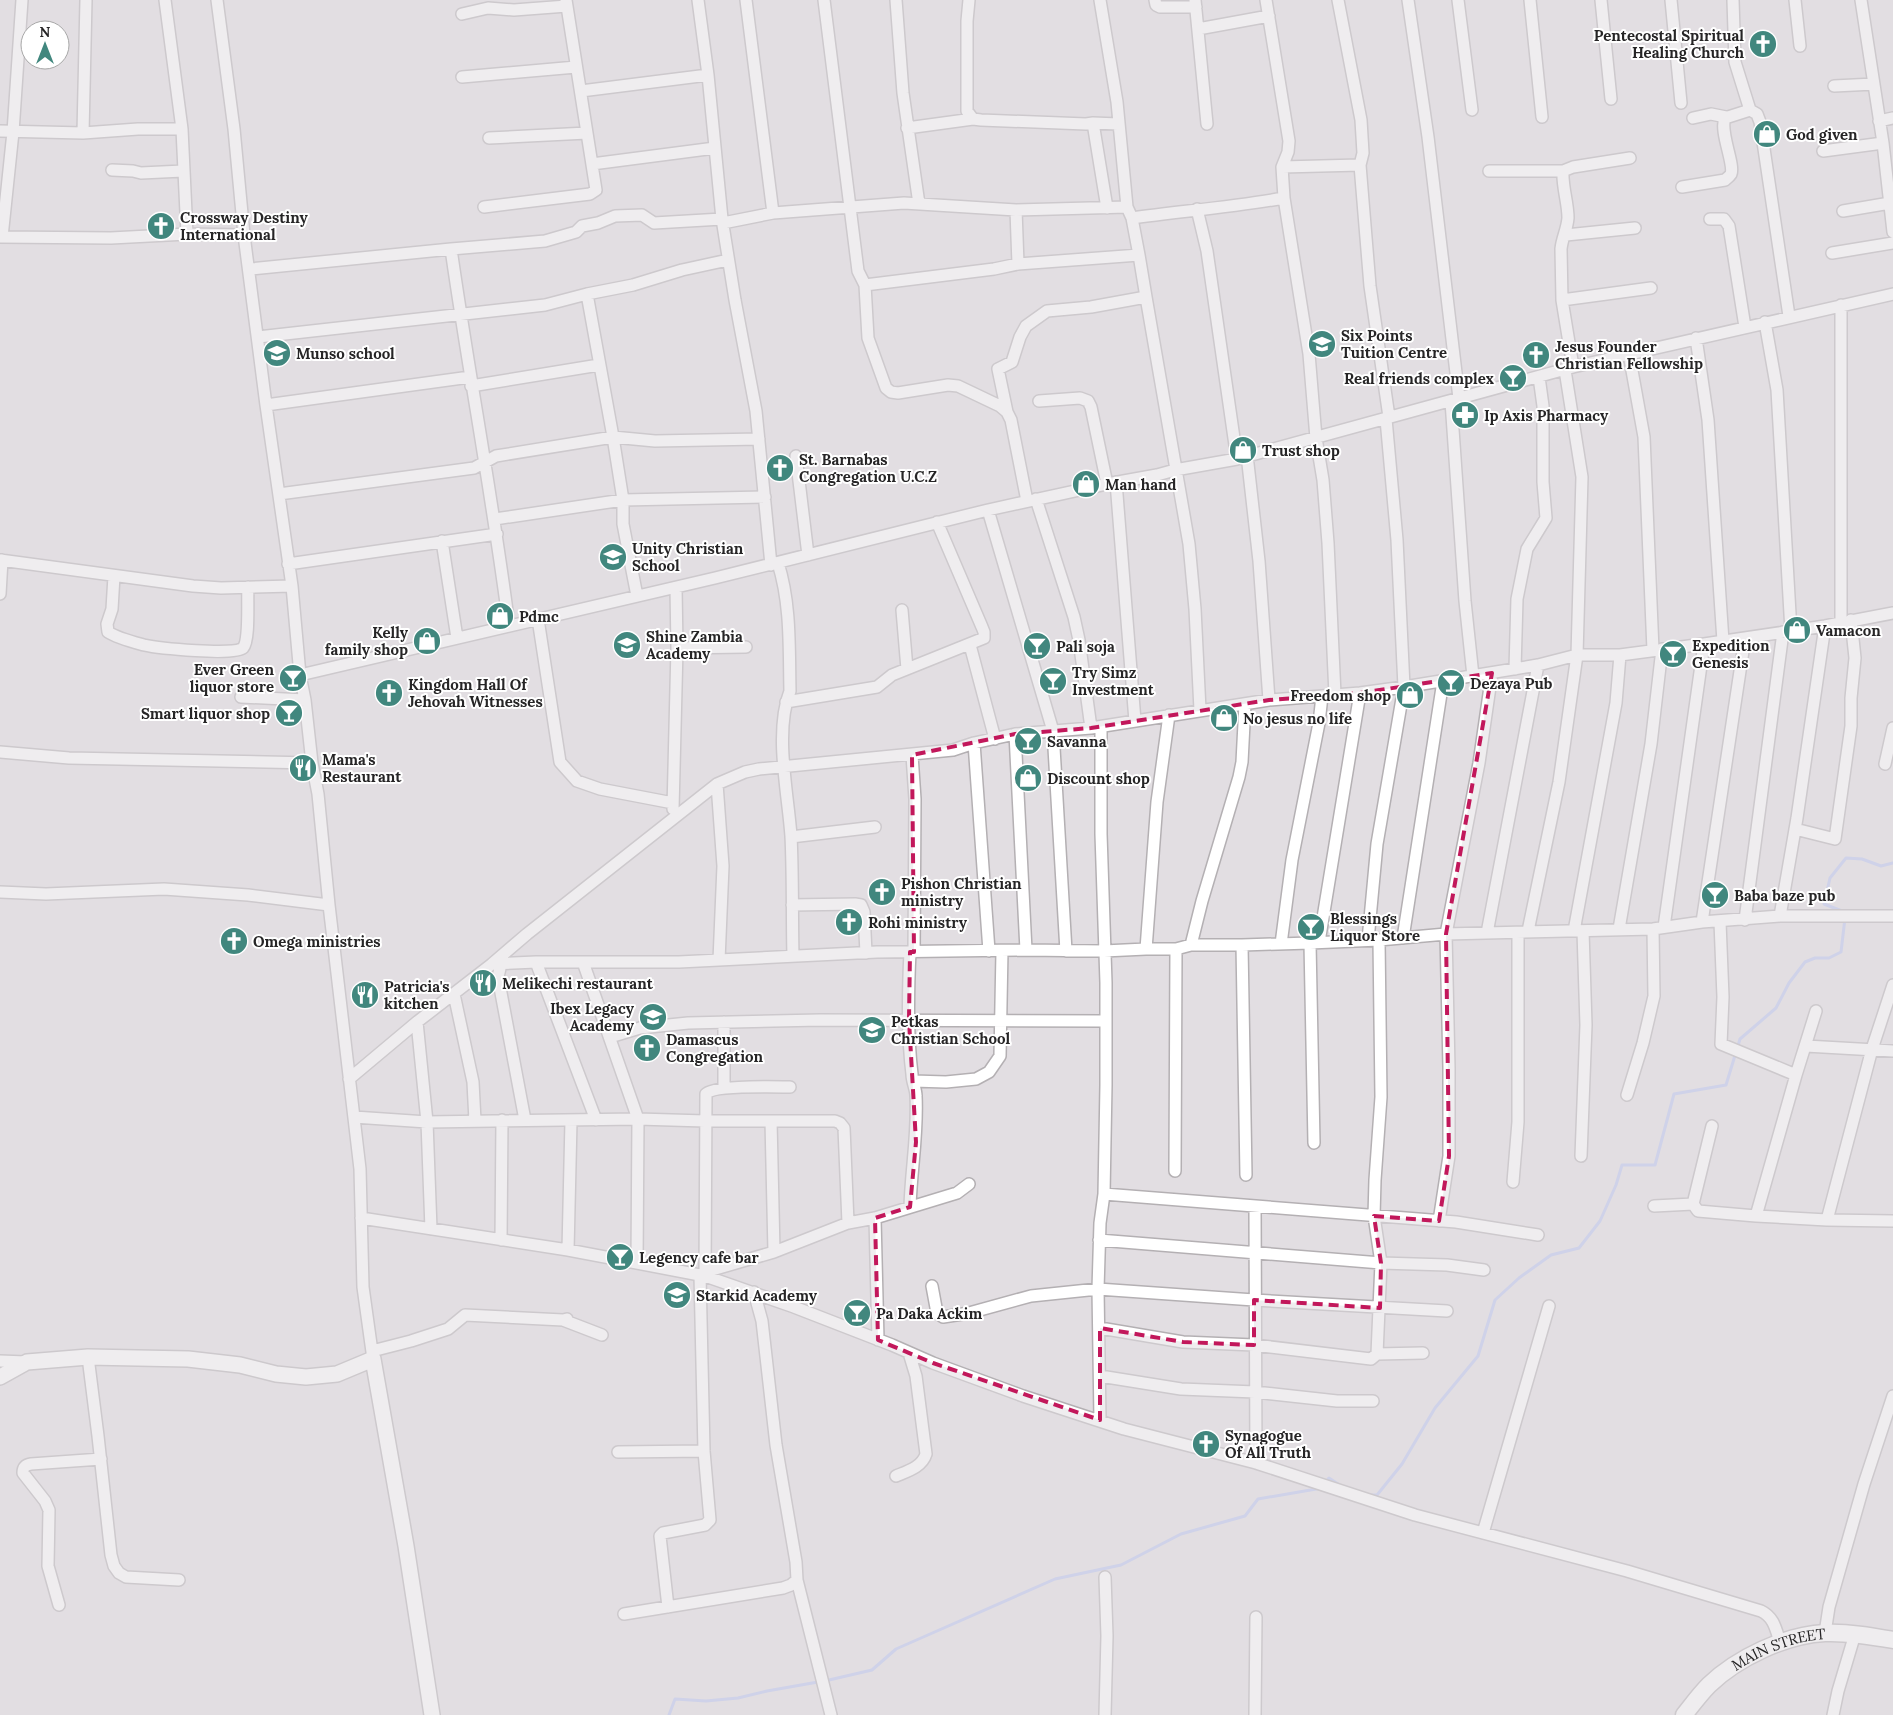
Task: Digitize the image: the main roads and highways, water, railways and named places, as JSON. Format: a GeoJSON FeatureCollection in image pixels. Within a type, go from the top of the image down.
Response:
{"type":"FeatureCollection","features":[{"type":"Feature","properties":{"kind":"main road","name":"MAIN STREET"},"geometry":{"type":"LineString","coordinates":[[1684,1715],[1709,1685],[1720,1676],[1755,1653],[1780,1642],[1797,1637],[1825,1633],[1855,1634],[1893,1640]]}},
{"type":"Feature","properties":{"kind":"waterway"},"geometry":{"type":"LineString","coordinates":[[1843,912],[1824,904],[1830,878],[1846,858],[1862,859],[1881,866],[1893,863]]}},
{"type":"Feature","properties":{"kind":"waterway"},"geometry":{"type":"LineString","coordinates":[[1371,1495],[1377,1495],[1402,1464],[1435,1408],[1478,1356],[1495,1300],[1519,1278],[1551,1255],[1579,1248],[1600,1221],[1616,1185],[1622,1165],[1655,1165],[1674,1094],[1726,1085],[1740,1039],[1776,1008],[1789,983],[1805,962],[1815,958],[1829,958],[1841,952],[1845,918]]}},
{"type":"Feature","properties":{"kind":"waterway"},"geometry":{"type":"LineString","coordinates":[[1325,1483],[1329,1478],[1341,1486]]}},
{"type":"Feature","properties":{"kind":"waterway"},"geometry":{"type":"LineString","coordinates":[[829,1680],[872,1670],[896,1649],[1055,1579],[1121,1565],[1181,1534],[1245,1516],[1258,1499],[1322,1488]]}},
{"type":"Feature","properties":{"kind":"waterway"},"geometry":{"type":"LineString","coordinates":[[669,1715],[675,1699],[706,1701],[738,1698],[818,1682]]}},
{"type":"Feature","properties":{"kind":"place","name":"Pentecostal Spiritual Healing Church"},"geometry":{"type":"Point","coordinates":[1763,44]}},
{"type":"Feature","properties":{"kind":"place","name":"God given"},"geometry":{"type":"Point","coordinates":[1767,134]}},
{"type":"Feature","properties":{"kind":"place","name":"Crossway Destiny International"},"geometry":{"type":"Point","coordinates":[161,226]}},
{"type":"Feature","properties":{"kind":"place","name":"Six Points Tuition Centre"},"geometry":{"type":"Point","coordinates":[1322,344]}},
{"type":"Feature","properties":{"kind":"place","name":"Munso school"},"geometry":{"type":"Point","coordinates":[277,353]}},
{"type":"Feature","properties":{"kind":"place","name":"Jesus Founder Christian Fellowship"},"geometry":{"type":"Point","coordinates":[1536,355]}},
{"type":"Feature","properties":{"kind":"place","name":"Real friends complex"},"geometry":{"type":"Point","coordinates":[1513,378]}},
{"type":"Feature","properties":{"kind":"place","name":"Ip Axis Pharmacy"},"geometry":{"type":"Point","coordinates":[1465,415]}},
{"type":"Feature","properties":{"kind":"place","name":"Trust shop"},"geometry":{"type":"Point","coordinates":[1243,450]}},
{"type":"Feature","properties":{"kind":"place","name":"St. Barnabas Congregation U.C.Z"},"geometry":{"type":"Point","coordinates":[780,468]}},
{"type":"Feature","properties":{"kind":"place","name":"Man hand"},"geometry":{"type":"Point","coordinates":[1086,484]}},
{"type":"Feature","properties":{"kind":"place","name":"Unity Christian School"},"geometry":{"type":"Point","coordinates":[613,557]}},
{"type":"Feature","properties":{"kind":"place","name":"Pdmc"},"geometry":{"type":"Point","coordinates":[500,616]}},
{"type":"Feature","properties":{"kind":"place","name":"Vamacon"},"geometry":{"type":"Point","coordinates":[1797,630]}},
{"type":"Feature","properties":{"kind":"place","name":"Kelly family shop"},"geometry":{"type":"Point","coordinates":[427,641]}},
{"type":"Feature","properties":{"kind":"place","name":"Shine Zambia Academy"},"geometry":{"type":"Point","coordinates":[627,645]}},
{"type":"Feature","properties":{"kind":"place","name":"Pali soja"},"geometry":{"type":"Point","coordinates":[1037,646]}},
{"type":"Feature","properties":{"kind":"place","name":"Expedition Genesis"},"geometry":{"type":"Point","coordinates":[1673,654]}},
{"type":"Feature","properties":{"kind":"place","name":"Ever Green liquor store"},"geometry":{"type":"Point","coordinates":[293,678]}},
{"type":"Feature","properties":{"kind":"place","name":"Try Simz Investment"},"geometry":{"type":"Point","coordinates":[1053,681]}},
{"type":"Feature","properties":{"kind":"place","name":"Dezaya Pub"},"geometry":{"type":"Point","coordinates":[1451,683]}},
{"type":"Feature","properties":{"kind":"place","name":"Kingdom Hall Of Jehovah Witnesses"},"geometry":{"type":"Point","coordinates":[389,693]}},
{"type":"Feature","properties":{"kind":"place","name":"Freedom shop"},"geometry":{"type":"Point","coordinates":[1410,695]}},
{"type":"Feature","properties":{"kind":"place","name":"Smart liquor shop"},"geometry":{"type":"Point","coordinates":[289,713]}},
{"type":"Feature","properties":{"kind":"place","name":"No jesus no life"},"geometry":{"type":"Point","coordinates":[1224,718]}},
{"type":"Feature","properties":{"kind":"place","name":"Savanna"},"geometry":{"type":"Point","coordinates":[1028,741]}},
{"type":"Feature","properties":{"kind":"place","name":"Mama's Restaurant"},"geometry":{"type":"Point","coordinates":[303,768]}},
{"type":"Feature","properties":{"kind":"place","name":"Discount shop"},"geometry":{"type":"Point","coordinates":[1028,778]}},
{"type":"Feature","properties":{"kind":"place","name":"Pishon Christian ministry"},"geometry":{"type":"Point","coordinates":[882,892]}},
{"type":"Feature","properties":{"kind":"place","name":"Baba baze pub"},"geometry":{"type":"Point","coordinates":[1715,895]}},
{"type":"Feature","properties":{"kind":"place","name":"Rohi ministry"},"geometry":{"type":"Point","coordinates":[849,922]}},
{"type":"Feature","properties":{"kind":"place","name":"Blessings Liquor Store"},"geometry":{"type":"Point","coordinates":[1311,927]}},
{"type":"Feature","properties":{"kind":"place","name":"Omega ministries"},"geometry":{"type":"Point","coordinates":[234,941]}},
{"type":"Feature","properties":{"kind":"place","name":"Melikechi restaurant"},"geometry":{"type":"Point","coordinates":[483,983]}},
{"type":"Feature","properties":{"kind":"place","name":"Patricia's kitchen"},"geometry":{"type":"Point","coordinates":[365,995]}},
{"type":"Feature","properties":{"kind":"place","name":"Ibex Legacy Academy"},"geometry":{"type":"Point","coordinates":[653,1017]}},
{"type":"Feature","properties":{"kind":"place","name":"Petkas Christian School"},"geometry":{"type":"Point","coordinates":[872,1030]}},
{"type":"Feature","properties":{"kind":"place","name":"Damascus Congregation"},"geometry":{"type":"Point","coordinates":[647,1048]}},
{"type":"Feature","properties":{"kind":"place","name":"Legency cafe bar"},"geometry":{"type":"Point","coordinates":[620,1257]}},
{"type":"Feature","properties":{"kind":"place","name":"Starkid Academy"},"geometry":{"type":"Point","coordinates":[677,1295]}},
{"type":"Feature","properties":{"kind":"place","name":"Pa Daka Ackim"},"geometry":{"type":"Point","coordinates":[857,1313]}},
{"type":"Feature","properties":{"kind":"place","name":"Synagogue Of All Truth"},"geometry":{"type":"Point","coordinates":[1206,1444]}}]}
